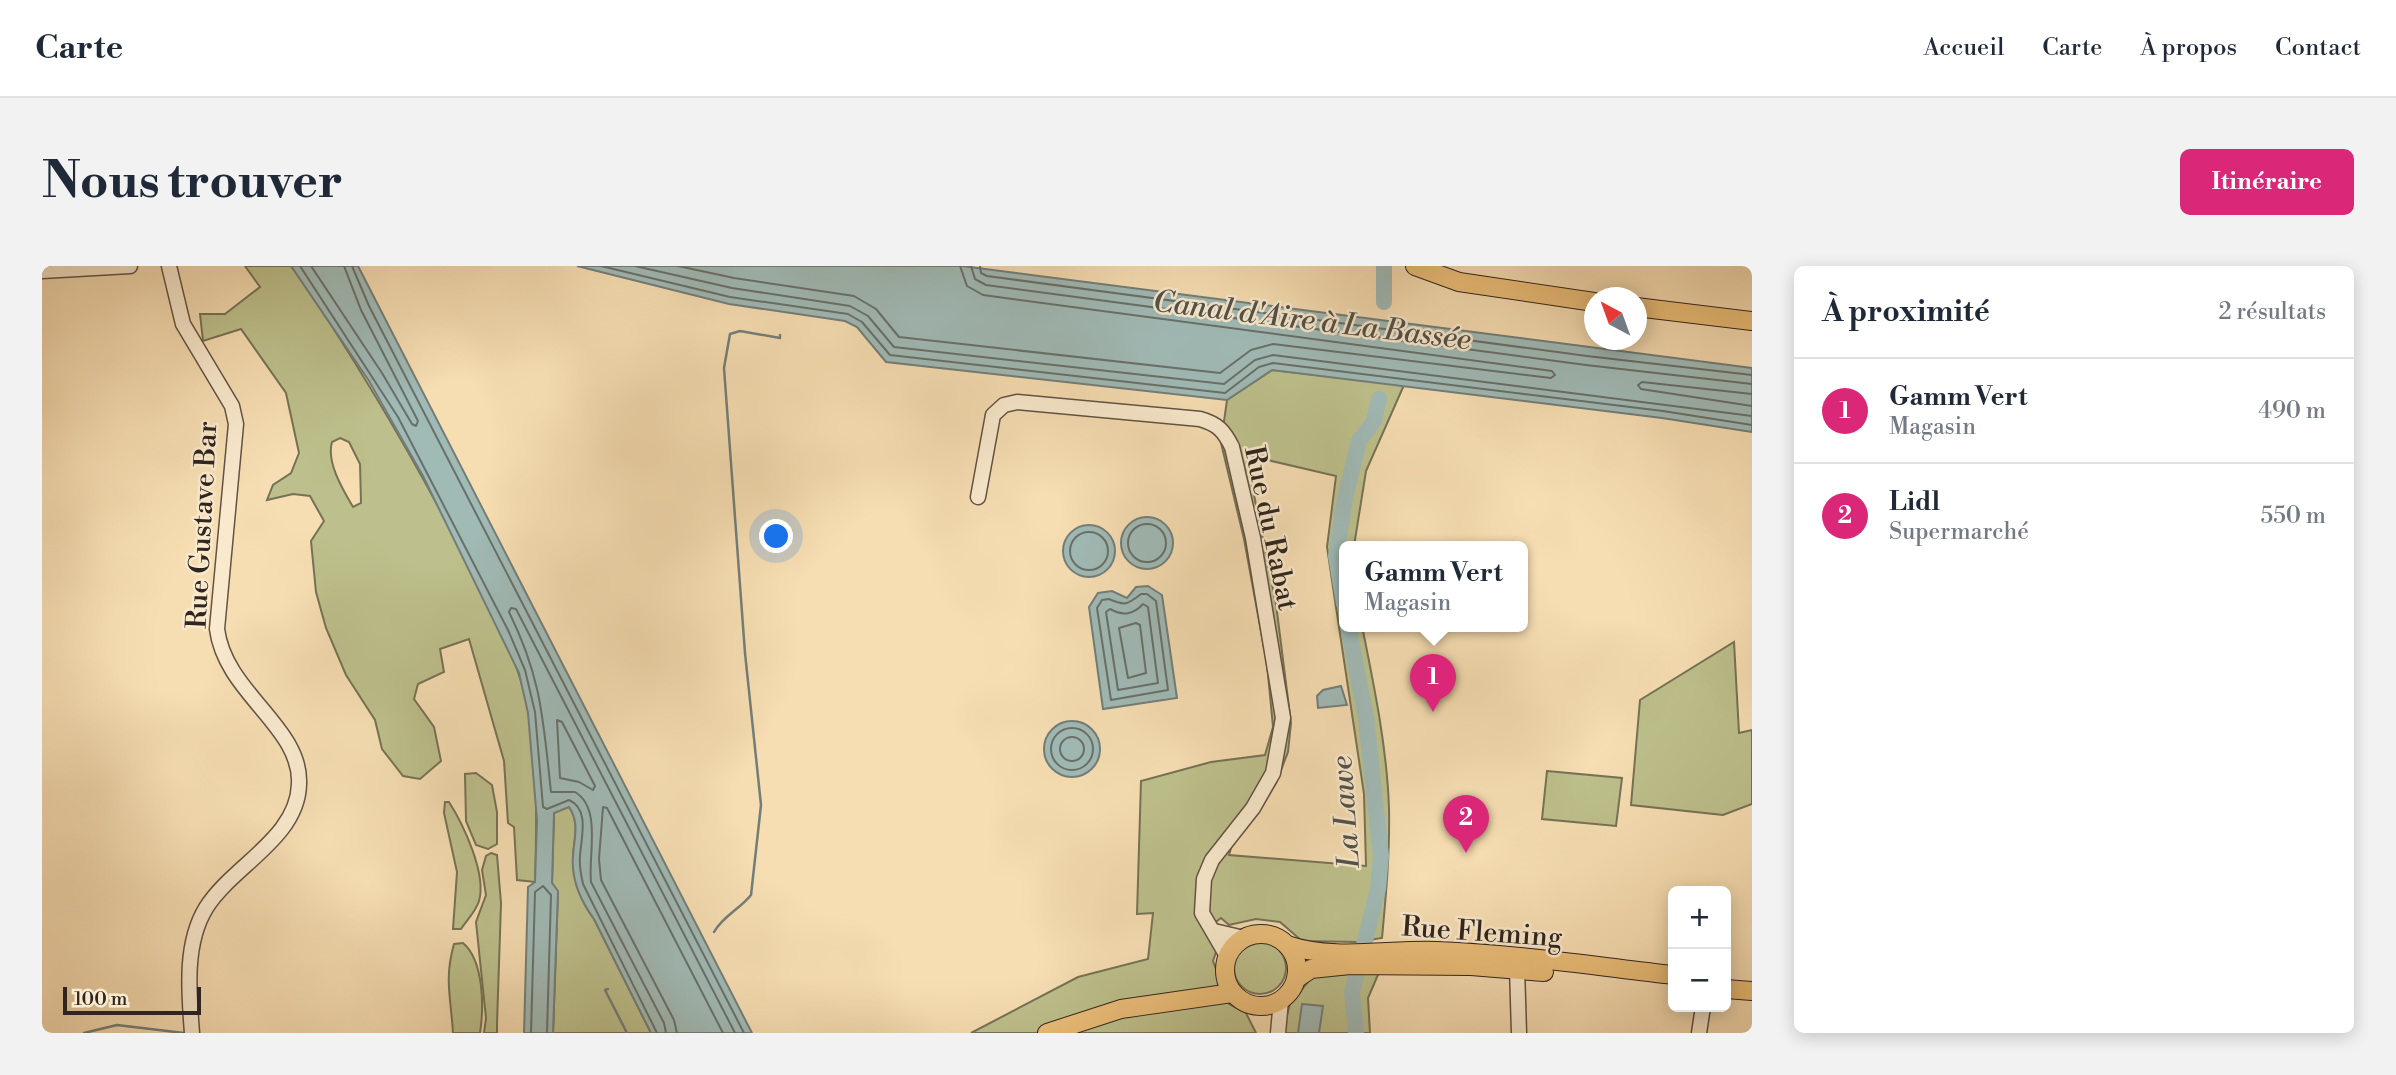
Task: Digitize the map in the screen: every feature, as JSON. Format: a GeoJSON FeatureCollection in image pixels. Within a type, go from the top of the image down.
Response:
{"type":"FeatureCollection","features":[{"type":"Feature","properties":{"kind":"main road"},"geometry":{"type":"LineString","coordinates":[[1415,266],[1459,282],[1584,301]]}},
{"type":"Feature","properties":{"kind":"main road"},"geometry":{"type":"LineString","coordinates":[[1647,308],[1752,321]]}},
{"type":"Feature","properties":{"kind":"main road"},"geometry":{"type":"LineString","coordinates":[[1162,1001],[1205,983],[1226,960],[1234,945],[1244,938],[1267,934],[1287,945],[1296,961],[1296,979],[1281,1000],[1269,1006],[1255,1006],[1232,993],[1224,976],[1226,960]]}},
{"type":"Feature","properties":{"kind":"main road","name":"Rue Fleming"},"geometry":{"type":"LineString","coordinates":[[1287,945],[1350,959]]}},
{"type":"Feature","properties":{"kind":"main road","name":"Rue Fleming"},"geometry":{"type":"LineString","coordinates":[[1296,979],[1311,969],[1350,959],[1435,951],[1520,956],[1668,974]]}},
{"type":"Feature","properties":{"kind":"main road","name":"Rue Fleming"},"geometry":{"type":"LineString","coordinates":[[1375,958],[1517,968],[1668,983]]}},
{"type":"Feature","properties":{"kind":"main road"},"geometry":{"type":"LineString","coordinates":[[1731,979],[1752,981]]}},
{"type":"Feature","properties":{"kind":"main road"},"geometry":{"type":"LineString","coordinates":[[1731,989],[1752,991]]}},
{"type":"Feature","properties":{"kind":"main road"},"geometry":{"type":"LineString","coordinates":[[1047,1033],[1093,1015],[1162,1001],[1232,993]]}},
{"type":"Feature","properties":{"kind":"street"},"geometry":{"type":"LineString","coordinates":[[42,271],[130,266]]}},
{"type":"Feature","properties":{"kind":"street","name":"Rue Gustave Bar"},"geometry":{"type":"LineString","coordinates":[[169,266],[183,324],[232,406],[236,424],[216,629],[219,648],[224,661],[288,742],[296,761],[300,783],[295,811],[219,890],[205,910],[197,930],[189,983],[192,1033]]}},
{"type":"Feature","properties":{"kind":"street","name":"Rue du Rabat"},"geometry":{"type":"LineString","coordinates":[[978,497],[993,415],[1004,405],[1017,402],[1200,419],[1215,423],[1232,447],[1253,538],[1283,718],[1273,773],[1253,808],[1212,860],[1203,879],[1202,913],[1214,931],[1226,960]]}},
{"type":"Feature","properties":{"kind":"street"},"geometry":{"type":"LineString","coordinates":[[1214,931],[1244,938]]}},
{"type":"Feature","properties":{"kind":"street"},"geometry":{"type":"LineString","coordinates":[[1517,968],[1519,1033]]}},
{"type":"Feature","properties":{"kind":"street"},"geometry":{"type":"LineString","coordinates":[[1278,1033],[1281,1000]]}},
{"type":"Feature","properties":{"kind":"street"},"geometry":{"type":"LineString","coordinates":[[1699,1033],[1702,1012]]}},
{"type":"Feature","properties":{"kind":"green space"},"geometry":{"type":"Polygon","coordinates":[[[245,266],[291,266],[298,274],[409,454],[502,631],[518,672],[530,721],[536,804],[535,882],[517,880],[514,827],[508,823],[504,761],[469,639],[440,649],[444,672],[418,684],[414,699],[434,727],[441,761],[420,779],[403,776],[382,749],[375,720],[346,675],[326,628],[316,592],[311,541],[324,521],[310,496],[293,494],[267,500],[273,485],[291,473],[299,453],[286,393],[241,329],[203,341],[200,314],[225,314],[260,287],[245,266]],[[340,438],[332,442],[331,458],[353,507],[361,503],[360,464],[349,442],[340,438]]]}},
{"type":"Feature","properties":{"kind":"green space"},"geometry":{"type":"Polygon","coordinates":[[[1272,370],[1404,385],[1366,471],[1355,541],[1339,541],[1339,627],[1327,547],[1336,476],[1246,455],[1276,604],[1291,723],[1288,752],[1276,783],[1254,817],[1233,841],[1229,855],[1366,866],[1364,794],[1340,632],[1363,632],[1383,740],[1389,808],[1382,938],[1357,942],[1302,941],[1280,922],[1256,919],[1229,925],[1221,918],[1204,931],[1217,949],[1213,961],[1229,1004],[1246,1013],[1256,1033],[971,1033],[1078,977],[1148,959],[1153,913],[1137,914],[1141,781],[1211,762],[1265,755],[1273,727],[1267,664],[1244,539],[1221,443],[1227,400],[1272,370]]]}},
{"type":"Feature","properties":{"kind":"green space"},"geometry":{"type":"Polygon","coordinates":[[[1734,642],[1739,733],[1752,730],[1752,804],[1723,815],[1631,805],[1640,700],[1734,642]]]}},
{"type":"Feature","properties":{"kind":"green space"},"geometry":{"type":"Polygon","coordinates":[[[1547,771],[1622,778],[1616,826],[1542,819],[1547,771]]]}},
{"type":"Feature","properties":{"kind":"green space"},"geometry":{"type":"Polygon","coordinates":[[[476,773],[492,785],[497,812],[497,844],[488,849],[476,845],[466,821],[465,774],[476,773]]]}},
{"type":"Feature","properties":{"kind":"green space"},"geometry":{"type":"Polygon","coordinates":[[[445,802],[449,802],[461,823],[480,877],[479,901],[461,929],[453,929],[457,872],[444,813],[445,802]]]}},
{"type":"Feature","properties":{"kind":"green space"},"geometry":{"type":"Polygon","coordinates":[[[569,807],[574,819],[576,831],[573,864],[581,897],[651,1033],[553,1033],[558,892],[552,883],[554,813],[569,807]]]}},
{"type":"Feature","properties":{"kind":"green space"},"geometry":{"type":"Polygon","coordinates":[[[491,853],[497,855],[501,903],[497,1033],[484,1033],[486,1018],[476,922],[486,895],[482,870],[486,856],[491,853]]]}},
{"type":"Feature","properties":{"kind":"green space"},"geometry":{"type":"Polygon","coordinates":[[[1260,942],[1270,944],[1278,950],[1284,958],[1284,978],[1278,986],[1270,992],[1260,994],[1250,992],[1242,986],[1236,978],[1234,968],[1236,958],[1242,950],[1250,944],[1260,942]]]}},
{"type":"Feature","properties":{"kind":"green space"},"geometry":{"type":"Polygon","coordinates":[[[463,943],[470,951],[479,973],[482,998],[480,1033],[453,1033],[449,968],[454,944],[463,943]]]}},
{"type":"Feature","properties":{"kind":"green space"},"geometry":{"type":"Polygon","coordinates":[[[1380,970],[1368,998],[1370,1033],[1283,1033],[1290,1003],[1314,975],[1380,970]]]}},
{"type":"Feature","properties":{"kind":"water"},"geometry":{"type":"Polygon","coordinates":[[[291,266],[358,266],[752,1033],[651,1033],[578,889],[573,873],[575,825],[569,807],[554,813],[552,883],[558,891],[553,1033],[524,1033],[528,887],[535,882],[537,820],[528,713],[519,673],[423,476],[369,381],[291,266]]]}},
{"type":"Feature","properties":{"kind":"water","name":"Canal d'Aire à La Bassée"},"geometry":{"type":"Polygon","coordinates":[[[577,266],[962,266],[1584,346],[1584,350],[1613,350],[1752,368],[1752,432],[1662,418],[1272,370],[1227,400],[886,362],[857,327],[845,321],[729,304],[577,266]]]}},
{"type":"Feature","properties":{"kind":"water"},"geometry":{"type":"Polygon","coordinates":[[[1147,517],[1157,519],[1165,525],[1171,533],[1171,553],[1165,561],[1157,567],[1147,569],[1137,567],[1129,561],[1123,553],[1121,543],[1123,533],[1129,525],[1137,519],[1147,517]]]}},
{"type":"Feature","properties":{"kind":"water"},"geometry":{"type":"Polygon","coordinates":[[[1089,525],[1099,527],[1107,533],[1113,541],[1113,561],[1107,569],[1099,575],[1089,577],[1079,575],[1071,569],[1065,561],[1063,551],[1065,541],[1071,533],[1079,527],[1089,525]]]}},
{"type":"Feature","properties":{"kind":"water"},"geometry":{"type":"Polygon","coordinates":[[[1148,586],[1162,595],[1177,698],[1103,709],[1089,607],[1098,593],[1112,591],[1127,598],[1136,587],[1148,586]]]}},
{"type":"Feature","properties":{"kind":"water"},"geometry":{"type":"Polygon","coordinates":[[[1341,686],[1347,705],[1318,708],[1317,696],[1323,690],[1341,686]]]}},
{"type":"Feature","properties":{"kind":"water"},"geometry":{"type":"Polygon","coordinates":[[[1066,721],[1078,721],[1088,725],[1096,733],[1100,749],[1096,765],[1088,773],[1078,777],[1066,777],[1056,773],[1048,765],[1044,755],[1044,743],[1048,733],[1056,725],[1066,721]]]}},
{"type":"Feature","properties":{"kind":"water"},"geometry":{"type":"Polygon","coordinates":[[[1302,1004],[1323,1006],[1319,1033],[1298,1033],[1302,1004]]]}},
{"type":"Feature","properties":{"kind":"waterway","name":"La Lawe"},"geometry":{"type":"LineString","coordinates":[[1384,266],[1384,302]]}},
{"type":"Feature","properties":{"kind":"waterway"},"geometry":{"type":"LineString","coordinates":[[714,932],[722,921],[751,895],[761,805],[745,653],[724,368],[730,334],[740,331],[780,338],[780,335]]}},
{"type":"Feature","properties":{"kind":"waterway","name":"La Lawe"},"geometry":{"type":"LineString","coordinates":[[1339,574],[1336,556],[1345,498],[1359,441],[1374,421],[1379,399]]}},
{"type":"Feature","properties":{"kind":"waterway","name":"La Lawe"},"geometry":{"type":"LineString","coordinates":[[1349,632],[1366,718],[1381,856],[1378,889],[1352,992],[1356,1033]]}},
{"type":"Feature","properties":{"kind":"waterway"},"geometry":{"type":"LineString","coordinates":[[608,989],[605,990],[627,1033]]}},
{"type":"Feature","properties":{"kind":"waterway"},"geometry":{"type":"LineString","coordinates":[[84,1033],[117,1025],[184,1033]]}},
{"type":"Feature","properties":{"kind":"place","name":"Gamm Vert"},"geometry":{"type":"Point","coordinates":[1433,712]}},
{"type":"Feature","properties":{"kind":"place","name":"Lidl"},"geometry":{"type":"Point","coordinates":[1466,853]}}]}
